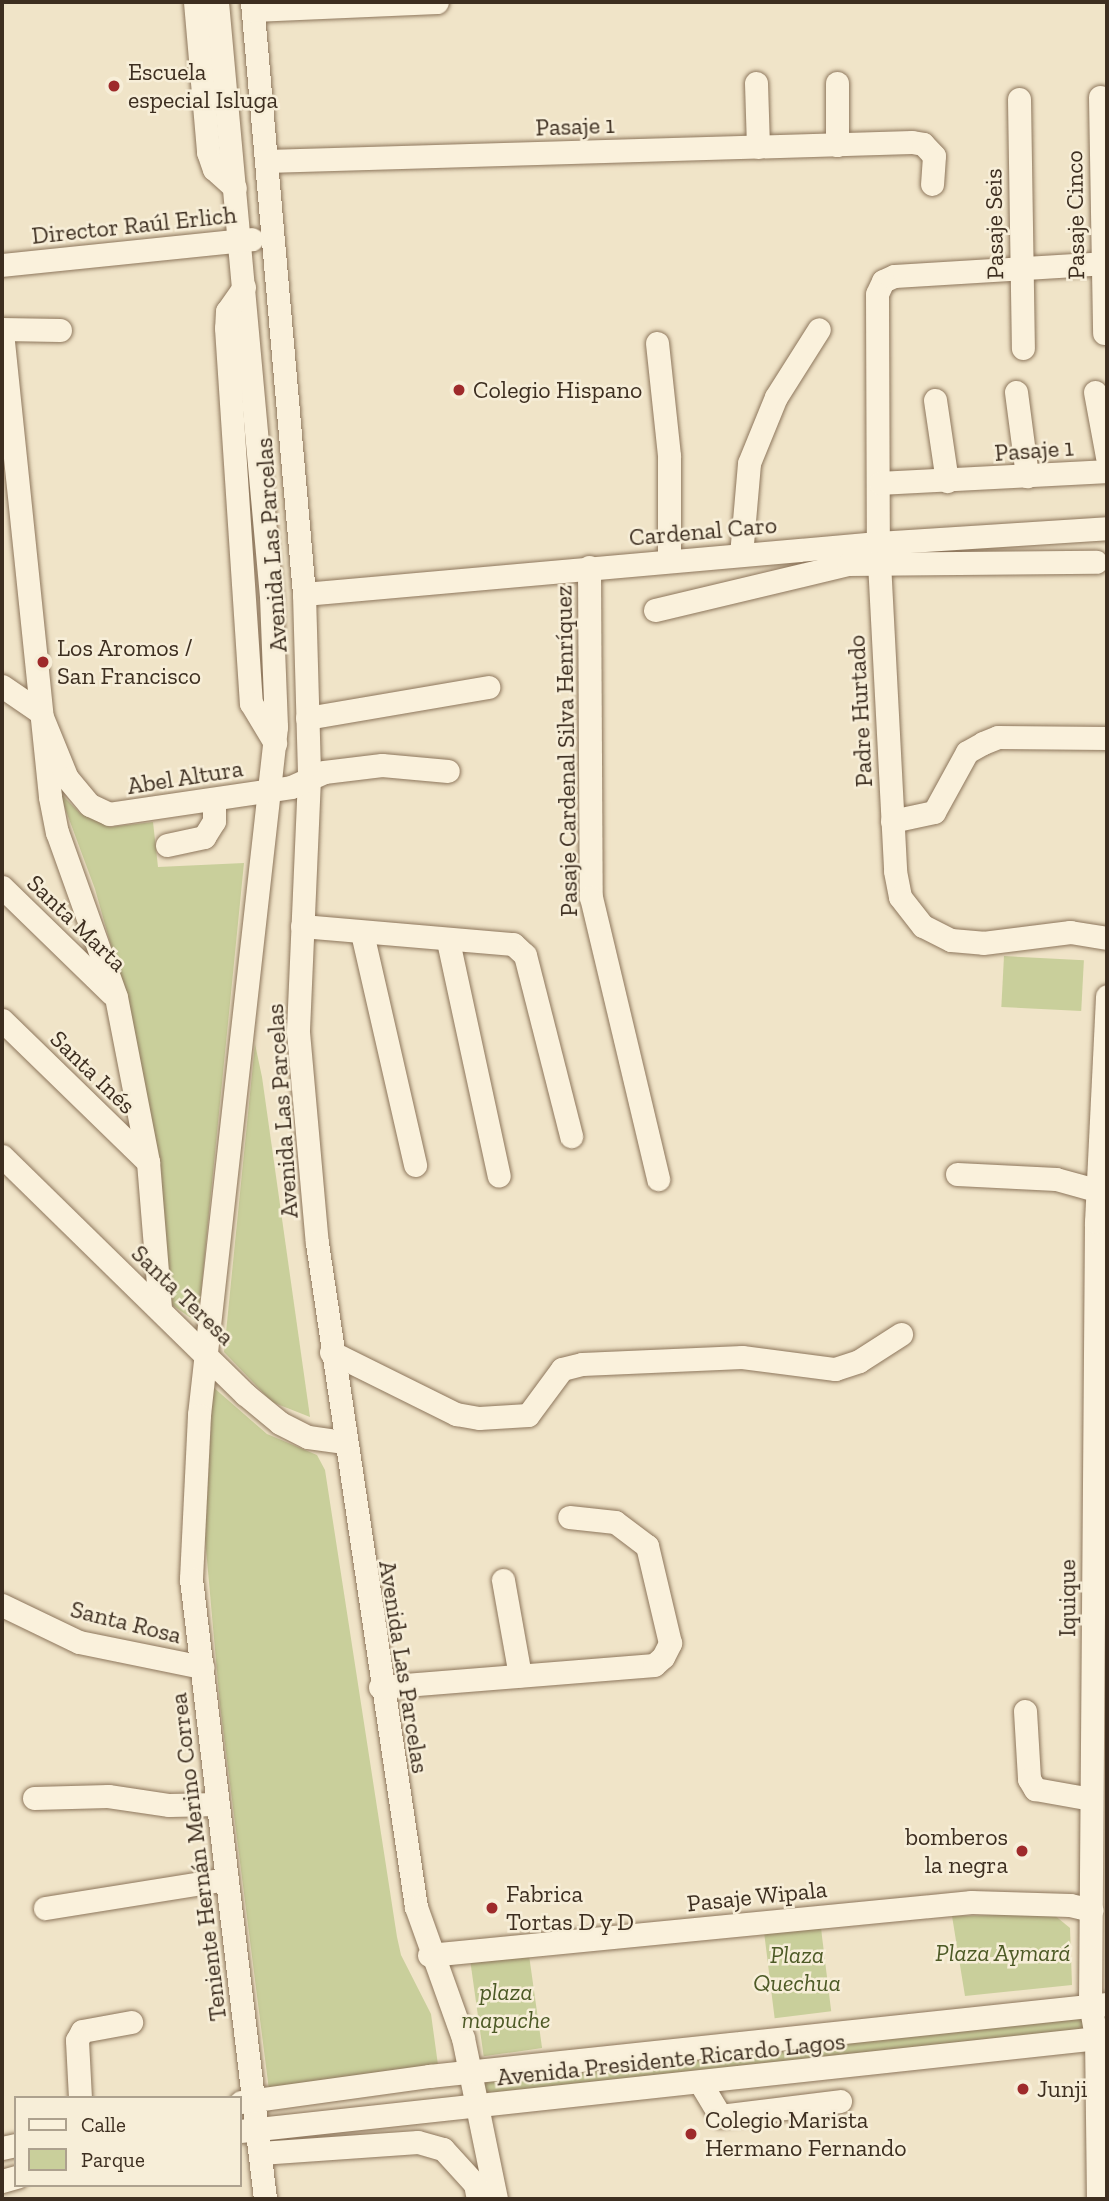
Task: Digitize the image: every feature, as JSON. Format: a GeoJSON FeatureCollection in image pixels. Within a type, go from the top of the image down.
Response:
{"type":"FeatureCollection","features":[{"type":"Feature","properties":{"kind":"street"},"geometry":{"type":"LineString","coordinates":[[195,2],[208,152],[214,169],[235,188]]}},
{"type":"Feature","properties":{"kind":"street","name":"Avenida Las Parcelas"},"geometry":{"type":"LineString","coordinates":[[191,1578],[195,1471],[275,743],[271,596],[217,2]]}},
{"type":"Feature","properties":{"kind":"street"},"geometry":{"type":"LineString","coordinates":[[252,6],[437,2]]}},
{"type":"Feature","properties":{"kind":"street","name":"Avenida Las Parcelas"},"geometry":{"type":"LineString","coordinates":[[252,6],[304,594],[309,778],[298,1032],[331,1352],[380,1687],[416,1907],[429,1955],[451,1998],[496,2199]]}},
{"type":"Feature","properties":{"kind":"street"},"geometry":{"type":"LineString","coordinates":[[756,83],[758,147]]}},
{"type":"Feature","properties":{"kind":"street"},"geometry":{"type":"LineString","coordinates":[[837,83],[837,145]]}},
{"type":"Feature","properties":{"kind":"street","name":"Pasaje Cinco"},"geometry":{"type":"LineString","coordinates":[[1100,97],[1104,332]]}},
{"type":"Feature","properties":{"kind":"street","name":"Pasaje Seis"},"geometry":{"type":"LineString","coordinates":[[1019,99],[1023,348]]}},
{"type":"Feature","properties":{"kind":"street","name":"Pasaje 1"},"geometry":{"type":"LineString","coordinates":[[266,161],[886,142],[923,144],[930,149],[935,164],[932,184]]}},
{"type":"Feature","properties":{"kind":"street","name":"Director Raúl Erlich"},"geometry":{"type":"LineString","coordinates":[[2,265],[273,237]]}},
{"type":"Feature","properties":{"kind":"street"},"geometry":{"type":"LineString","coordinates":[[1020,268],[1104,263]]}},
{"type":"Feature","properties":{"kind":"street","name":"Padre Hurtado"},"geometry":{"type":"LineString","coordinates":[[1020,268],[894,276],[883,281],[877,294],[880,483],[878,552],[892,821],[900,897],[914,917],[940,937],[967,943],[1049,933],[1107,938]]}},
{"type":"Feature","properties":{"kind":"street"},"geometry":{"type":"LineString","coordinates":[[741,555],[750,463],[776,397],[819,328]]}},
{"type":"Feature","properties":{"kind":"street"},"geometry":{"type":"LineString","coordinates":[[60,330],[2,331],[40,712],[57,832],[116,998],[148,1162],[160,1308]]}},
{"type":"Feature","properties":{"kind":"street"},"geometry":{"type":"LineString","coordinates":[[657,343],[669,456],[669,561]]}},
{"type":"Feature","properties":{"kind":"street"},"geometry":{"type":"LineString","coordinates":[[1016,392],[1027,476]]}},
{"type":"Feature","properties":{"kind":"street"},"geometry":{"type":"LineString","coordinates":[[1095,392],[1107,457]]}},
{"type":"Feature","properties":{"kind":"street"},"geometry":{"type":"LineString","coordinates":[[935,400],[947,481]]}},
{"type":"Feature","properties":{"kind":"street","name":"Pasaje 1"},"geometry":{"type":"LineString","coordinates":[[880,483],[1107,471]]}},
{"type":"Feature","properties":{"kind":"street","name":"Cardenal Caro"},"geometry":{"type":"LineString","coordinates":[[304,594],[741,555],[878,552],[1107,528]]}},
{"type":"Feature","properties":{"kind":"street"},"geometry":{"type":"LineString","coordinates":[[655,610],[848,564],[878,552],[1096,562]]}},
{"type":"Feature","properties":{"kind":"street","name":"Pasaje Cardenal Silva Henríquez"},"geometry":{"type":"LineString","coordinates":[[589,567],[591,897],[658,1179]]}},
{"type":"Feature","properties":{"kind":"street"},"geometry":{"type":"LineString","coordinates":[[2,687],[40,712]]}},
{"type":"Feature","properties":{"kind":"street"},"geometry":{"type":"LineString","coordinates":[[307,718],[488,687]]}},
{"type":"Feature","properties":{"kind":"street","name":"Abel Altura"},"geometry":{"type":"LineString","coordinates":[[40,712],[67,778],[100,810],[109,814],[134,813],[271,790],[324,772],[382,765],[449,771]]}},
{"type":"Feature","properties":{"kind":"street"},"geometry":{"type":"LineString","coordinates":[[892,821],[934,812],[967,752],[990,740],[1107,738]]}},
{"type":"Feature","properties":{"kind":"street"},"geometry":{"type":"LineString","coordinates":[[167,845],[204,837],[214,821],[214,801]]}},
{"type":"Feature","properties":{"kind":"street","name":"Santa Marta"},"geometry":{"type":"LineString","coordinates":[[2,887],[116,998]]}},
{"type":"Feature","properties":{"kind":"street"},"geometry":{"type":"LineString","coordinates":[[302,926],[448,941],[498,941],[513,944],[525,955],[571,1136]]}},
{"type":"Feature","properties":{"kind":"street"},"geometry":{"type":"LineString","coordinates":[[362,933],[415,1165]]}},
{"type":"Feature","properties":{"kind":"street"},"geometry":{"type":"LineString","coordinates":[[448,941],[499,1176]]}},
{"type":"Feature","properties":{"kind":"street","name":"Iquique"},"geometry":{"type":"LineString","coordinates":[[1098,2199],[1102,2037],[1091,1910],[1099,1872],[1097,1790],[1102,1191],[1107,996]]}},
{"type":"Feature","properties":{"kind":"street","name":"Santa Inés"},"geometry":{"type":"LineString","coordinates":[[2,1020],[148,1162]]}},
{"type":"Feature","properties":{"kind":"street","name":"Santa Teresa"},"geometry":{"type":"LineString","coordinates":[[2,1156],[280,1423],[308,1437],[343,1441]]}},
{"type":"Feature","properties":{"kind":"street"},"geometry":{"type":"LineString","coordinates":[[957,1174],[1056,1178],[1102,1191]]}},
{"type":"Feature","properties":{"kind":"street"},"geometry":{"type":"LineString","coordinates":[[331,1352],[456,1414],[479,1418],[528,1415],[562,1369],[582,1364],[742,1357],[835,1369],[859,1361],[901,1334]]}},
{"type":"Feature","properties":{"kind":"street"},"geometry":{"type":"LineString","coordinates":[[380,1687],[654,1665],[670,1643],[647,1546],[615,1522],[569,1517]]}},
{"type":"Feature","properties":{"kind":"street","name":"Teniente Hernán Merino Correa"},"geometry":{"type":"LineString","coordinates":[[191,1578],[227,1879],[248,2130],[260,2153],[265,2199]]}},
{"type":"Feature","properties":{"kind":"street"},"geometry":{"type":"LineString","coordinates":[[503,1580],[520,1675]]}},
{"type":"Feature","properties":{"kind":"street","name":"Santa Rosa"},"geometry":{"type":"LineString","coordinates":[[2,1605],[79,1642],[202,1667]]}},
{"type":"Feature","properties":{"kind":"street"},"geometry":{"type":"LineString","coordinates":[[1025,1711],[1029,1779],[1035,1789],[1097,1790]]}},
{"type":"Feature","properties":{"kind":"street"},"geometry":{"type":"LineString","coordinates":[[34,1798],[108,1796],[169,1805],[218,1804]]}},
{"type":"Feature","properties":{"kind":"street"},"geometry":{"type":"LineString","coordinates":[[45,1908],[227,1879]]}},
{"type":"Feature","properties":{"kind":"street","name":"Pasaje Wipala"},"geometry":{"type":"LineString","coordinates":[[429,1955],[971,1902],[1070,1905],[1091,1910]]}},
{"type":"Feature","properties":{"kind":"street","name":"Avenida Presidente Ricardo Lagos"},"geometry":{"type":"LineString","coordinates":[[247,2102],[469,2074],[1099,2004]]}},
{"type":"Feature","properties":{"kind":"street"},"geometry":{"type":"LineString","coordinates":[[80,2096],[76,2040],[82,2031],[131,2022]]}},
{"type":"Feature","properties":{"kind":"street","name":"Avenida Presidente Ricardo Lagos"},"geometry":{"type":"LineString","coordinates":[[248,2130],[380,2113],[476,2107],[701,2084],[1102,2037]]}},
{"type":"Feature","properties":{"kind":"street"},"geometry":{"type":"LineString","coordinates":[[701,2084],[720,2116],[840,2101]]}},
{"type":"Feature","properties":{"kind":"street"},"geometry":{"type":"LineString","coordinates":[[260,2153],[418,2142],[443,2149],[475,2184],[478,2199]]}},
{"type":"Feature","properties":{"kind":"green space"},"geometry":{"type":"Polygon","coordinates":[[[59,792],[80,813],[110,827],[153,822],[158,867],[244,863],[198,1323],[168,1302],[161,1169],[126,999],[95,889],[59,792]]]}},
{"type":"Feature","properties":{"kind":"green space"},"geometry":{"type":"Polygon","coordinates":[[[1004,956],[1084,960],[1081,1011],[1001,1007],[1004,956]]]}},
{"type":"Feature","properties":{"kind":"green space"},"geometry":{"type":"Polygon","coordinates":[[[255,1044],[262,1077],[310,1417],[272,1402],[224,1352],[255,1044]]]}},
{"type":"Feature","properties":{"kind":"green space"},"geometry":{"type":"Polygon","coordinates":[[[213,1387],[267,1434],[317,1455],[325,1470],[397,1937],[401,1955],[431,2014],[438,2065],[269,2090],[220,1705],[205,1538],[213,1387]]]}},
{"type":"Feature","properties":{"kind":"green space","name":"Plaza Aymará"},"geometry":{"type":"Polygon","coordinates":[[[1053,1914],[1070,1928],[1072,1985],[965,1996],[952,1916],[1053,1914]]]}},
{"type":"Feature","properties":{"kind":"green space","name":"Plaza Quechua"},"geometry":{"type":"Polygon","coordinates":[[[820,1920],[831,2011],[775,2018],[763,1927],[820,1920]]]}},
{"type":"Feature","properties":{"kind":"green space","name":"plaza mapuche"},"geometry":{"type":"Polygon","coordinates":[[[529,1955],[542,2048],[484,2056],[471,1963],[529,1955]]]}},
{"type":"Feature","properties":{"kind":"green space"},"geometry":{"type":"Polygon","coordinates":[[[1107,2009],[1107,2027],[486,2093],[482,2080],[1107,2009]]]}},
{"type":"Feature","properties":{"kind":"place","name":"Escuela especial Isluga"},"geometry":{"type":"Point","coordinates":[114,86]}},
{"type":"Feature","properties":{"kind":"place","name":"Colegio Hispano"},"geometry":{"type":"Point","coordinates":[459,390]}},
{"type":"Feature","properties":{"kind":"place","name":"Los Aromos / San Francisco"},"geometry":{"type":"Point","coordinates":[43,662]}},
{"type":"Feature","properties":{"kind":"place","name":"bomberos la negra"},"geometry":{"type":"Point","coordinates":[1022,1851]}},
{"type":"Feature","properties":{"kind":"place","name":"Fabrica Tortas D y D"},"geometry":{"type":"Point","coordinates":[492,1908]}},
{"type":"Feature","properties":{"kind":"place","name":"Junji"},"geometry":{"type":"Point","coordinates":[1023,2089]}},
{"type":"Feature","properties":{"kind":"place","name":"Colegio Marista Hermano Fernando"},"geometry":{"type":"Point","coordinates":[691,2134]}}]}
